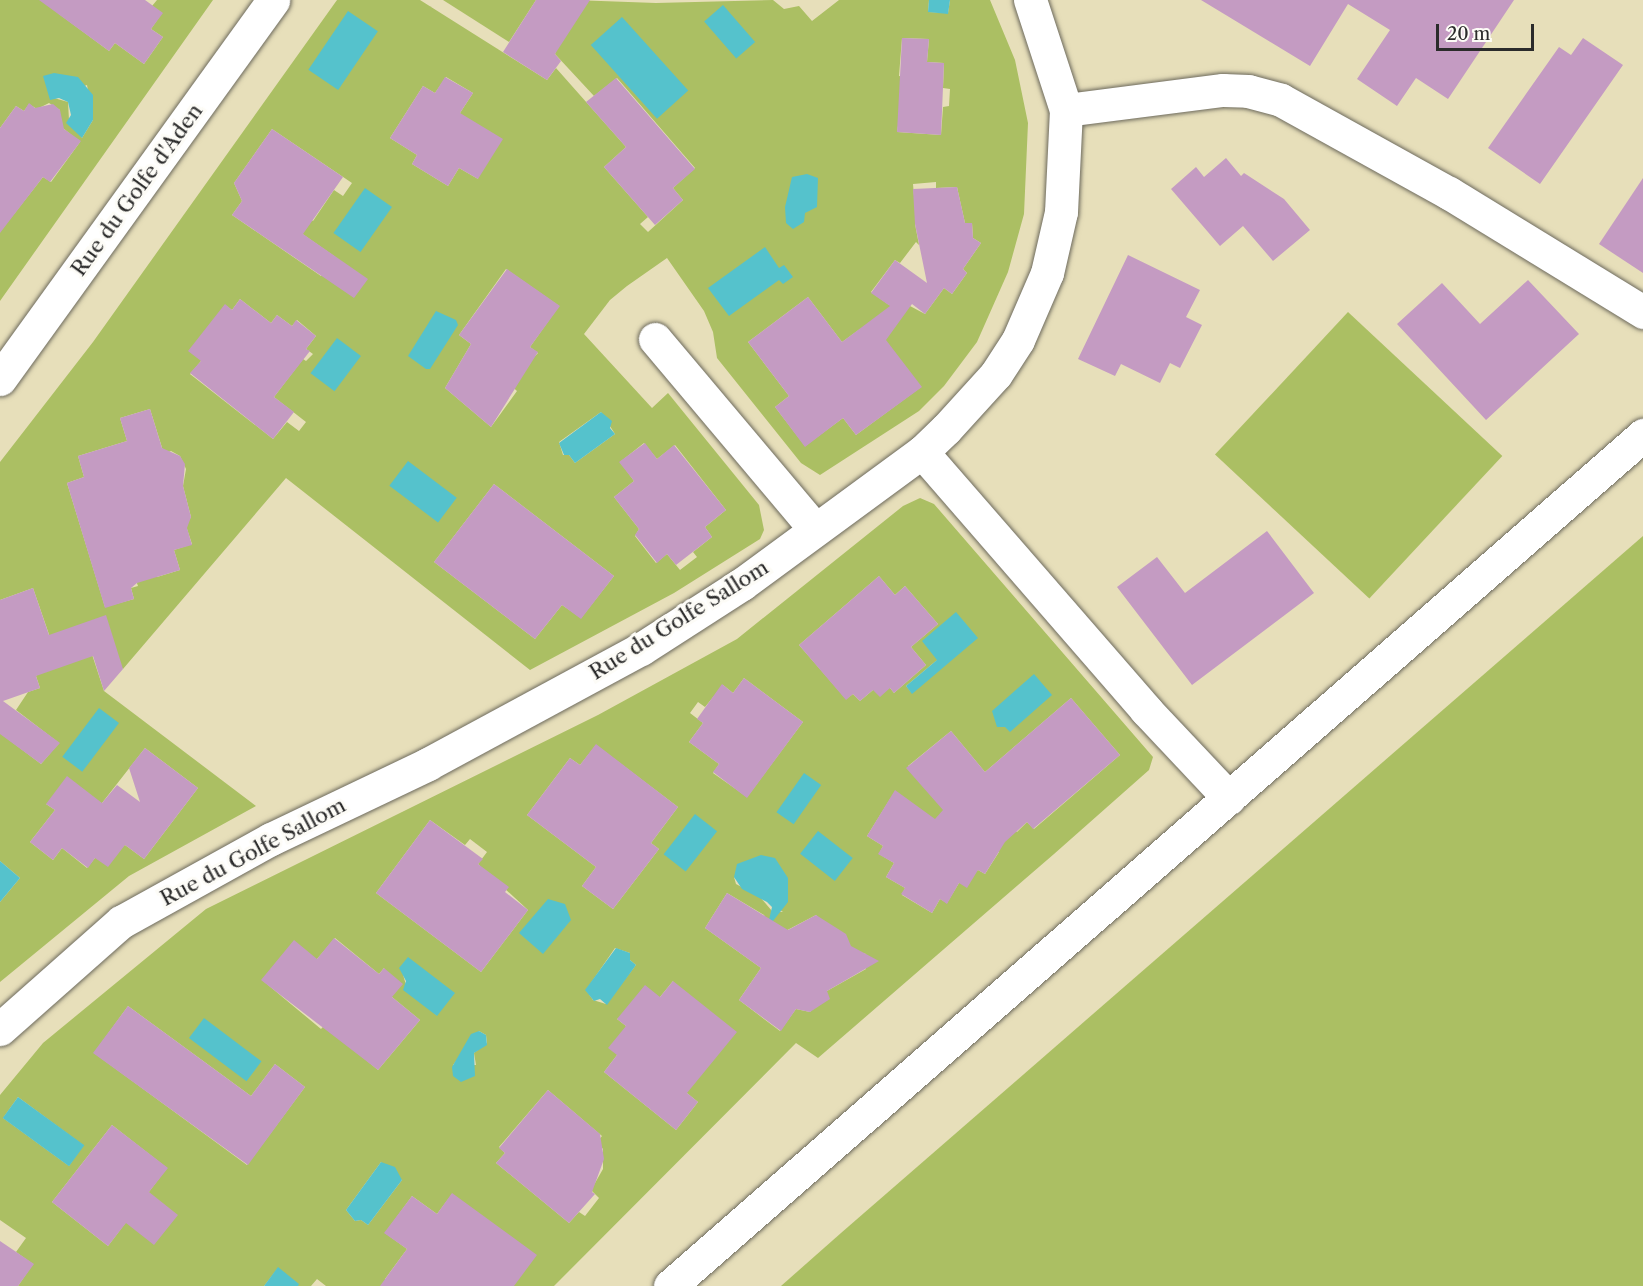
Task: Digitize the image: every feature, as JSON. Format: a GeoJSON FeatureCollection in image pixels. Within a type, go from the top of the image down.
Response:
{"type":"FeatureCollection","features":[{"type":"Feature","properties":{"kind":"street","name":"Rue du Golfe d'Aden"},"geometry":{"type":"LineString","coordinates":[[0,379],[273,0]]}},
{"type":"Feature","properties":{"kind":"street","name":"Rue du Golfe Sallom"},"geometry":{"type":"LineString","coordinates":[[0,1029],[121,922],[271,839],[428,764],[641,649],[741,584],[922,452],[996,374],[1037,302],[1061,212],[1066,110],[1030,0]]}},
{"type":"Feature","properties":{"kind":"street"},"geometry":{"type":"LineString","coordinates":[[1066,110],[1223,90],[1248,91],[1281,100],[1459,198],[1643,312]]}},
{"type":"Feature","properties":{"kind":"street"},"geometry":{"type":"LineString","coordinates":[[655,339],[815,529]]}},
{"type":"Feature","properties":{"kind":"street"},"geometry":{"type":"LineString","coordinates":[[670,1286],[1643,435]]}},
{"type":"Feature","properties":{"kind":"street"},"geometry":{"type":"LineString","coordinates":[[922,452],[1146,710],[1228,798]]}},
{"type":"Feature","properties":{"kind":"green space"},"geometry":{"type":"Polygon","coordinates":[[[0,0],[68,0],[59,14],[109,51],[115,43],[144,64],[163,37],[151,29],[162,13],[152,6],[157,0],[213,0],[0,301],[0,212],[14,214],[43,177],[51,182],[80,142],[58,124],[60,110],[49,103],[37,109],[29,104],[24,111],[16,106],[0,128],[0,0]],[[87,85],[54,98],[68,102],[69,120],[82,138],[93,120],[87,85]]]}},
{"type":"Feature","properties":{"kind":"green space"},"geometry":{"type":"Polygon","coordinates":[[[337,0],[420,0],[547,80],[556,68],[626,147],[604,167],[648,217],[640,224],[648,232],[683,200],[673,188],[695,168],[617,78],[594,96],[555,54],[573,0],[656,3],[773,0],[784,9],[799,6],[812,21],[839,0],[929,0],[928,12],[948,13],[950,0],[990,0],[1015,60],[1028,123],[1024,214],[1008,272],[977,342],[944,386],[919,411],[820,475],[801,463],[717,358],[713,332],[704,311],[667,258],[610,300],[584,334],[652,408],[668,393],[759,505],[764,530],[760,539],[674,593],[530,670],[286,478],[123,669],[82,624],[104,691],[256,806],[129,876],[0,982],[0,902],[20,878],[0,861],[0,733],[41,764],[59,743],[16,710],[28,692],[40,688],[36,676],[53,646],[33,588],[0,600],[0,462],[93,342],[337,0]],[[902,38],[899,76],[906,77],[897,132],[941,135],[943,107],[949,106],[950,89],[943,88],[944,63],[927,62],[929,39],[902,38]],[[446,77],[435,93],[423,86],[390,138],[417,155],[412,164],[448,186],[459,168],[478,179],[460,113],[473,93],[446,77]],[[272,129],[234,183],[242,201],[232,215],[321,276],[334,256],[291,226],[300,212],[313,221],[334,190],[343,196],[352,183],[272,129]],[[936,182],[913,184],[915,208],[920,214],[915,224],[919,245],[916,242],[900,263],[895,260],[871,292],[889,305],[895,298],[925,314],[944,288],[952,294],[967,273],[963,269],[981,243],[973,238],[972,223],[965,223],[957,187],[936,188],[936,182]],[[506,269],[459,335],[471,344],[445,388],[491,427],[517,391],[509,384],[538,353],[530,347],[559,306],[506,269]],[[808,297],[748,342],[789,396],[775,407],[805,446],[843,418],[856,435],[921,387],[860,329],[842,342],[808,297]],[[240,299],[232,310],[225,305],[201,361],[190,374],[273,439],[287,422],[299,431],[306,422],[274,397],[303,359],[306,361],[313,354],[306,349],[316,336],[297,320],[292,326],[277,315],[271,323],[240,299]],[[150,409],[120,418],[127,441],[78,456],[84,477],[67,483],[105,607],[134,599],[131,588],[138,586],[134,575],[157,577],[180,570],[174,550],[192,544],[186,526],[191,517],[183,486],[186,469],[180,456],[171,451],[164,454],[150,409]],[[601,412],[559,442],[563,455],[569,455],[575,463],[615,434],[601,412]],[[644,443],[620,462],[634,481],[614,497],[639,529],[635,536],[656,563],[667,554],[680,570],[697,557],[693,552],[712,537],[705,527],[726,510],[675,445],[657,459],[644,443]],[[494,484],[434,562],[535,639],[562,605],[581,618],[614,576],[494,484]],[[145,748],[102,803],[46,804],[55,810],[30,842],[53,860],[62,848],[87,868],[95,858],[125,845],[144,859],[198,788],[145,748]]]}},
{"type":"Feature","properties":{"kind":"green space"},"geometry":{"type":"Polygon","coordinates":[[[443,0],[536,0],[509,42],[443,0]]]}},
{"type":"Feature","properties":{"kind":"green space"},"geometry":{"type":"Polygon","coordinates":[[[1348,312],[1502,456],[1369,599],[1215,455],[1348,312]]]}},
{"type":"Feature","properties":{"kind":"green space"},"geometry":{"type":"Polygon","coordinates":[[[920,498],[934,504],[1153,757],[1149,770],[1054,854],[818,1058],[796,1043],[554,1286],[514,1286],[452,1194],[437,1214],[412,1196],[385,1233],[407,1249],[385,1279],[395,1286],[326,1286],[317,1279],[311,1286],[298,1286],[278,1268],[264,1286],[18,1286],[33,1264],[16,1252],[26,1238],[0,1220],[0,1095],[43,1043],[206,909],[598,715],[737,639],[903,506],[920,498]],[[879,576],[799,645],[846,699],[853,694],[860,701],[873,690],[890,688],[894,693],[926,665],[911,647],[938,624],[905,586],[895,595],[879,576]],[[937,660],[906,686],[912,693],[937,660]],[[744,678],[733,693],[723,685],[705,707],[698,702],[690,713],[703,723],[689,742],[719,764],[713,773],[747,797],[803,722],[744,678]],[[1071,698],[985,772],[951,731],[908,766],[1017,832],[1027,822],[1034,829],[1120,755],[1071,698]],[[596,745],[580,765],[570,758],[527,815],[596,867],[582,886],[613,909],[659,849],[651,843],[678,807],[596,745]],[[890,799],[867,836],[883,846],[879,854],[894,863],[886,877],[905,888],[902,895],[932,913],[940,899],[947,903],[959,883],[978,870],[985,874],[999,852],[937,828],[890,799]],[[430,820],[376,893],[481,972],[528,910],[478,864],[487,852],[470,839],[465,845],[430,820]],[[734,877],[736,884],[760,897],[772,911],[783,912],[734,877]],[[727,893],[705,928],[761,968],[739,1000],[780,1031],[796,1009],[810,1012],[827,991],[866,969],[866,954],[852,950],[816,915],[776,936],[764,915],[727,893]],[[335,938],[317,959],[262,980],[321,1029],[334,1015],[349,1046],[378,1070],[420,1020],[392,997],[384,968],[379,974],[335,938]],[[615,948],[586,990],[593,1000],[606,1004],[636,965],[630,960],[630,953],[615,948]],[[402,971],[406,985],[437,1016],[402,971]],[[673,981],[660,997],[617,1019],[626,1026],[617,1055],[604,1072],[676,1130],[698,1102],[672,1081],[673,981]],[[128,1006],[94,1053],[247,1165],[305,1087],[275,1064],[251,1096],[128,1006]],[[479,1031],[453,1065],[476,1065],[474,1053],[487,1043],[486,1035],[479,1031]],[[548,1090],[499,1147],[505,1153],[496,1163],[569,1223],[579,1212],[585,1216],[599,1198],[591,1190],[603,1169],[603,1149],[597,1142],[602,1136],[548,1090]],[[18,1097],[3,1118],[69,1166],[83,1145],[18,1097]],[[112,1125],[52,1202],[108,1246],[167,1168],[112,1125]],[[381,1162],[346,1210],[355,1221],[361,1220],[368,1225],[402,1180],[381,1162]]]}},
{"type":"Feature","properties":{"kind":"green space"},"geometry":{"type":"Polygon","coordinates":[[[1643,536],[1643,1286],[781,1286],[841,1233],[1643,536]]]}},
{"type":"Feature","properties":{"kind":"water"},"geometry":{"type":"Polygon","coordinates":[[[929,0],[950,0],[948,14],[928,12],[929,0]]]}},
{"type":"Feature","properties":{"kind":"water"},"geometry":{"type":"Polygon","coordinates":[[[723,5],[755,42],[736,58],[704,21],[723,5]]]}},
{"type":"Feature","properties":{"kind":"water"},"geometry":{"type":"Polygon","coordinates":[[[348,11],[378,31],[338,90],[308,70],[348,11]]]}},
{"type":"Feature","properties":{"kind":"water"},"geometry":{"type":"Polygon","coordinates":[[[622,17],[688,91],[657,119],[591,45],[622,17]]]}},
{"type":"Feature","properties":{"kind":"water"},"geometry":{"type":"Polygon","coordinates":[[[54,73],[78,77],[93,95],[93,120],[82,138],[66,123],[71,115],[68,102],[59,98],[50,100],[43,76],[54,73]]]}},
{"type":"Feature","properties":{"kind":"water"},"geometry":{"type":"Polygon","coordinates":[[[807,174],[818,178],[817,207],[805,213],[804,222],[793,229],[786,223],[785,207],[792,177],[807,174]]]}},
{"type":"Feature","properties":{"kind":"water"},"geometry":{"type":"Polygon","coordinates":[[[365,188],[392,207],[360,252],[333,233],[365,188]]]}},
{"type":"Feature","properties":{"kind":"water"},"geometry":{"type":"Polygon","coordinates":[[[765,247],[779,268],[784,265],[793,277],[783,284],[779,280],[729,316],[708,288],[765,247]]]}},
{"type":"Feature","properties":{"kind":"water"},"geometry":{"type":"Polygon","coordinates":[[[436,311],[456,320],[458,325],[430,369],[426,369],[408,356],[436,311]]]}},
{"type":"Feature","properties":{"kind":"water"},"geometry":{"type":"Polygon","coordinates":[[[337,338],[361,356],[334,391],[311,373],[337,338]]]}},
{"type":"Feature","properties":{"kind":"water"},"geometry":{"type":"Polygon","coordinates":[[[601,412],[612,421],[610,428],[615,434],[575,463],[569,455],[564,455],[559,443],[601,412]]]}},
{"type":"Feature","properties":{"kind":"water"},"geometry":{"type":"Polygon","coordinates":[[[408,461],[457,498],[438,522],[389,486],[408,461]]]}},
{"type":"Feature","properties":{"kind":"water"},"geometry":{"type":"Polygon","coordinates":[[[956,612],[978,638],[912,694],[906,686],[937,660],[922,641],[956,612]]]}},
{"type":"Feature","properties":{"kind":"water"},"geometry":{"type":"Polygon","coordinates":[[[1034,674],[1052,695],[1010,732],[1005,727],[997,727],[992,711],[1034,674]]]}},
{"type":"Feature","properties":{"kind":"water"},"geometry":{"type":"Polygon","coordinates":[[[99,708],[119,723],[82,772],[62,757],[99,708]]]}},
{"type":"Feature","properties":{"kind":"water"},"geometry":{"type":"Polygon","coordinates":[[[804,773],[821,785],[794,824],[776,812],[804,773]]]}},
{"type":"Feature","properties":{"kind":"water"},"geometry":{"type":"Polygon","coordinates":[[[695,814],[717,831],[686,871],[664,854],[695,814]]]}},
{"type":"Feature","properties":{"kind":"water"},"geometry":{"type":"Polygon","coordinates":[[[818,831],[853,858],[835,881],[800,854],[818,831]]]}},
{"type":"Feature","properties":{"kind":"water"},"geometry":{"type":"Polygon","coordinates":[[[761,855],[775,858],[788,878],[788,902],[773,921],[769,920],[772,907],[742,889],[734,877],[737,864],[761,855]]]}},
{"type":"Feature","properties":{"kind":"water"},"geometry":{"type":"Polygon","coordinates":[[[0,861],[20,878],[0,902],[0,861]]]}},
{"type":"Feature","properties":{"kind":"water"},"geometry":{"type":"Polygon","coordinates":[[[548,899],[565,904],[571,920],[543,954],[519,933],[548,899]]]}},
{"type":"Feature","properties":{"kind":"water"},"geometry":{"type":"Polygon","coordinates":[[[616,948],[630,953],[630,960],[636,965],[607,1005],[600,999],[594,1001],[585,990],[616,948]]]}},
{"type":"Feature","properties":{"kind":"water"},"geometry":{"type":"Polygon","coordinates":[[[408,957],[455,993],[437,1016],[403,990],[406,981],[399,968],[408,957]]]}},
{"type":"Feature","properties":{"kind":"water"},"geometry":{"type":"Polygon","coordinates":[[[204,1018],[262,1061],[246,1081],[189,1038],[204,1018]]]}},
{"type":"Feature","properties":{"kind":"water"},"geometry":{"type":"Polygon","coordinates":[[[479,1031],[486,1035],[487,1045],[474,1053],[475,1076],[461,1082],[453,1076],[452,1067],[471,1034],[479,1031]]]}},
{"type":"Feature","properties":{"kind":"water"},"geometry":{"type":"Polygon","coordinates":[[[18,1097],[84,1145],[69,1166],[3,1118],[18,1097]]]}},
{"type":"Feature","properties":{"kind":"water"},"geometry":{"type":"Polygon","coordinates":[[[381,1162],[395,1167],[402,1180],[368,1225],[361,1220],[355,1221],[346,1210],[381,1162]]]}},
{"type":"Feature","properties":{"kind":"water"},"geometry":{"type":"Polygon","coordinates":[[[278,1267],[299,1284],[298,1286],[264,1286],[278,1267]]]}},
{"type":"Feature","properties":{"kind":"building"},"geometry":{"type":"Polygon","coordinates":[[[39,0],[145,0],[163,13],[151,29],[163,37],[144,64],[115,43],[109,51],[39,0]]]}},
{"type":"Feature","properties":{"kind":"building"},"geometry":{"type":"Polygon","coordinates":[[[536,0],[590,0],[555,54],[561,61],[547,80],[503,52],[536,0]]]}},
{"type":"Feature","properties":{"kind":"building"},"geometry":{"type":"Polygon","coordinates":[[[1201,0],[1514,0],[1448,99],[1416,78],[1397,106],[1357,79],[1390,30],[1348,4],[1310,66],[1201,0]]]}},
{"type":"Feature","properties":{"kind":"building"},"geometry":{"type":"Polygon","coordinates":[[[902,38],[929,39],[927,62],[944,63],[941,135],[897,132],[902,38]]]}},
{"type":"Feature","properties":{"kind":"building"},"geometry":{"type":"Polygon","coordinates":[[[1583,38],[1623,65],[1540,184],[1488,148],[1559,47],[1571,55],[1583,38]]]}},
{"type":"Feature","properties":{"kind":"building"},"geometry":{"type":"Polygon","coordinates":[[[445,77],[473,93],[460,113],[503,139],[478,179],[459,168],[448,186],[412,164],[417,155],[390,138],[423,86],[435,93],[445,77]]]}},
{"type":"Feature","properties":{"kind":"building"},"geometry":{"type":"Polygon","coordinates":[[[616,78],[695,169],[673,188],[683,200],[655,225],[604,167],[626,147],[586,102],[616,78]]]}},
{"type":"Feature","properties":{"kind":"building"},"geometry":{"type":"Polygon","coordinates":[[[29,103],[35,108],[53,104],[60,110],[64,129],[81,141],[50,182],[43,177],[0,233],[0,128],[16,106],[24,111],[29,103]]]}},
{"type":"Feature","properties":{"kind":"building"},"geometry":{"type":"Polygon","coordinates":[[[272,129],[343,177],[303,234],[368,279],[354,298],[232,215],[242,201],[234,183],[272,129]]]}},
{"type":"Feature","properties":{"kind":"building"},"geometry":{"type":"Polygon","coordinates":[[[1226,158],[1241,176],[1244,173],[1284,199],[1310,230],[1273,261],[1243,226],[1220,246],[1171,189],[1196,167],[1204,177],[1226,158]]]}},
{"type":"Feature","properties":{"kind":"building"},"geometry":{"type":"Polygon","coordinates":[[[1643,178],[1643,273],[1599,244],[1643,178]]]}},
{"type":"Feature","properties":{"kind":"building"},"geometry":{"type":"Polygon","coordinates":[[[957,187],[965,223],[972,223],[973,238],[981,243],[963,269],[967,273],[952,294],[944,288],[925,314],[912,304],[886,340],[922,387],[856,435],[843,418],[805,447],[775,407],[789,396],[748,342],[808,297],[842,342],[890,306],[871,293],[895,260],[927,283],[915,224],[913,189],[957,187]]]}},
{"type":"Feature","properties":{"kind":"building"},"geometry":{"type":"Polygon","coordinates":[[[1128,255],[1200,290],[1186,317],[1202,325],[1180,368],[1170,363],[1160,383],[1121,364],[1115,376],[1078,359],[1128,255]]]}},
{"type":"Feature","properties":{"kind":"building"},"geometry":{"type":"Polygon","coordinates":[[[507,269],[560,306],[530,347],[538,352],[491,427],[445,388],[471,344],[459,335],[507,269]]]}},
{"type":"Feature","properties":{"kind":"building"},"geometry":{"type":"Polygon","coordinates":[[[1528,280],[1579,334],[1486,420],[1397,324],[1442,283],[1480,324],[1528,280]]]}},
{"type":"Feature","properties":{"kind":"building"},"geometry":{"type":"Polygon","coordinates":[[[240,299],[271,323],[277,315],[292,326],[296,320],[316,336],[306,349],[310,351],[274,397],[294,412],[273,439],[190,373],[201,361],[188,351],[225,304],[232,310],[240,299]]]}},
{"type":"Feature","properties":{"kind":"building"},"geometry":{"type":"Polygon","coordinates":[[[150,409],[162,448],[180,456],[185,464],[183,486],[191,517],[187,528],[192,545],[174,550],[180,570],[137,583],[131,588],[134,599],[105,608],[67,483],[84,477],[78,456],[127,441],[120,418],[150,409]]]}},
{"type":"Feature","properties":{"kind":"building"},"geometry":{"type":"Polygon","coordinates":[[[645,443],[657,459],[674,445],[726,510],[705,527],[712,537],[676,565],[667,554],[657,563],[635,535],[639,529],[614,497],[634,481],[619,462],[645,443]]]}},
{"type":"Feature","properties":{"kind":"building"},"geometry":{"type":"Polygon","coordinates":[[[494,484],[614,576],[581,619],[562,605],[535,639],[434,562],[494,484]]]}},
{"type":"Feature","properties":{"kind":"building"},"geometry":{"type":"Polygon","coordinates":[[[1267,531],[1314,593],[1192,685],[1117,587],[1157,557],[1185,593],[1267,531]]]}},
{"type":"Feature","properties":{"kind":"building"},"geometry":{"type":"Polygon","coordinates":[[[879,576],[895,595],[905,586],[938,624],[911,647],[926,665],[894,693],[890,688],[880,697],[873,690],[860,701],[853,694],[846,700],[799,645],[879,576]]]}},
{"type":"Feature","properties":{"kind":"building"},"geometry":{"type":"Polygon","coordinates":[[[33,588],[49,635],[106,615],[123,669],[104,691],[93,656],[36,676],[40,688],[3,701],[60,743],[41,764],[0,734],[0,600],[33,588]]]}},
{"type":"Feature","properties":{"kind":"building"},"geometry":{"type":"Polygon","coordinates":[[[744,678],[803,722],[747,798],[713,772],[719,764],[689,742],[703,723],[697,719],[722,684],[733,693],[744,678]]]}},
{"type":"Feature","properties":{"kind":"building"},"geometry":{"type":"Polygon","coordinates":[[[1071,698],[1120,755],[1033,829],[1027,822],[1005,842],[985,874],[978,870],[967,888],[959,883],[947,904],[940,899],[932,913],[901,894],[905,888],[886,877],[894,863],[878,854],[883,846],[867,836],[895,790],[935,819],[943,810],[906,768],[951,731],[985,772],[1071,698]]]}},
{"type":"Feature","properties":{"kind":"building"},"geometry":{"type":"Polygon","coordinates":[[[596,744],[678,807],[651,843],[659,849],[613,909],[582,886],[596,867],[527,815],[570,758],[580,765],[596,744]]]}},
{"type":"Feature","properties":{"kind":"building"},"geometry":{"type":"Polygon","coordinates":[[[145,748],[198,788],[144,859],[125,845],[108,867],[95,858],[88,868],[62,848],[53,860],[30,842],[55,810],[46,804],[67,776],[102,803],[117,785],[140,802],[129,768],[145,748]]]}},
{"type":"Feature","properties":{"kind":"building"},"geometry":{"type":"Polygon","coordinates":[[[430,820],[483,859],[478,864],[509,887],[505,892],[528,910],[481,972],[376,893],[430,820]]]}},
{"type":"Feature","properties":{"kind":"building"},"geometry":{"type":"Polygon","coordinates":[[[727,893],[788,930],[816,915],[846,934],[851,946],[879,961],[827,991],[830,999],[810,1012],[796,1009],[781,1031],[739,1000],[761,968],[705,928],[727,893]]]}},
{"type":"Feature","properties":{"kind":"building"},"geometry":{"type":"Polygon","coordinates":[[[334,938],[379,974],[384,968],[403,984],[392,997],[420,1020],[378,1070],[261,980],[294,940],[317,959],[334,938]]]}},
{"type":"Feature","properties":{"kind":"building"},"geometry":{"type":"Polygon","coordinates":[[[673,981],[737,1032],[687,1093],[698,1102],[676,1130],[604,1072],[617,1055],[608,1048],[626,1026],[617,1019],[645,985],[660,997],[673,981]]]}},
{"type":"Feature","properties":{"kind":"building"},"geometry":{"type":"Polygon","coordinates":[[[128,1006],[251,1096],[275,1064],[305,1087],[248,1165],[93,1053],[128,1006]]]}},
{"type":"Feature","properties":{"kind":"building"},"geometry":{"type":"Polygon","coordinates":[[[548,1090],[600,1134],[604,1159],[592,1192],[595,1194],[569,1223],[496,1163],[505,1153],[499,1148],[548,1090]]]}},
{"type":"Feature","properties":{"kind":"building"},"geometry":{"type":"Polygon","coordinates":[[[112,1125],[168,1168],[149,1192],[178,1215],[154,1245],[126,1223],[108,1246],[52,1202],[112,1125]]]}},
{"type":"Feature","properties":{"kind":"building"},"geometry":{"type":"Polygon","coordinates":[[[452,1193],[537,1255],[514,1286],[380,1286],[407,1249],[384,1233],[412,1196],[437,1214],[452,1193]]]}},
{"type":"Feature","properties":{"kind":"building"},"geometry":{"type":"Polygon","coordinates":[[[0,1241],[34,1264],[18,1286],[0,1286],[0,1241]]]}}]}
